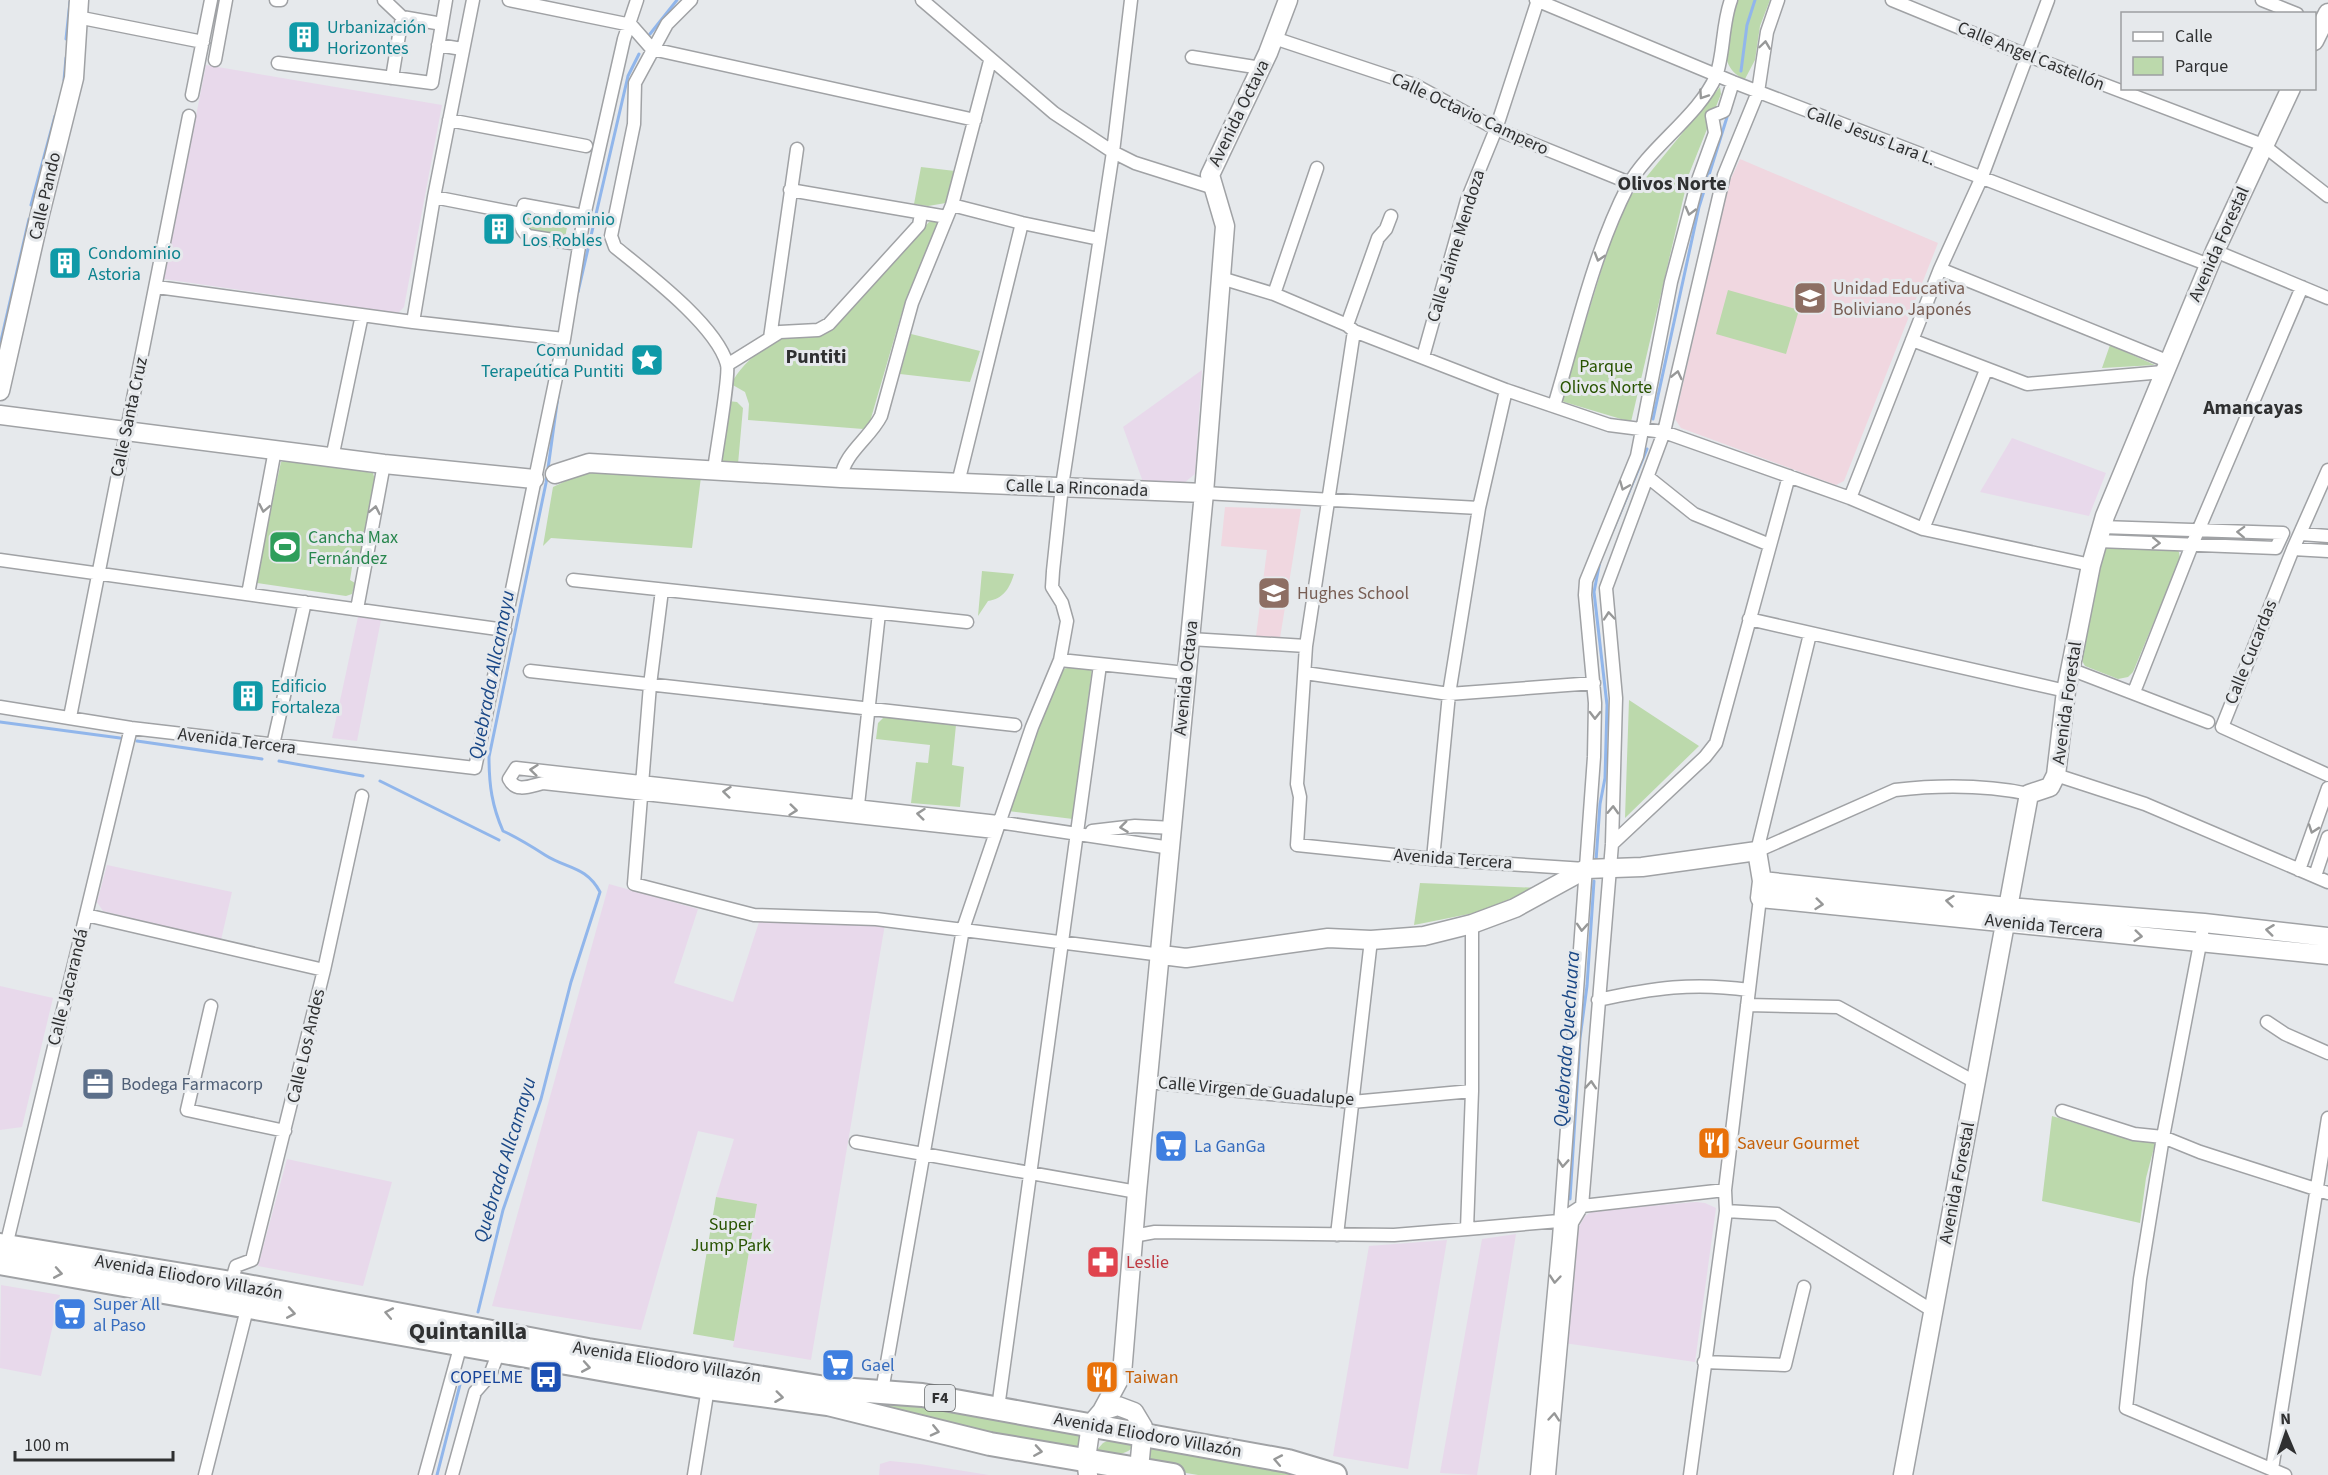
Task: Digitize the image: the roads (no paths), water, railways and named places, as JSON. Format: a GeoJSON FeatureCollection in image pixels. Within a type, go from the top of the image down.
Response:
{"type":"FeatureCollection","features":[{"type":"Feature","properties":{"kind":"highway","name":"Avenida Eliodoro Villazón"},"geometry":{"type":"LineString","coordinates":[[2,1252],[231,1283],[588,1350],[826,1388],[922,1395],[998,1408],[1096,1417],[1118,1429],[1288,1461],[1335,1475]]}},
{"type":"Feature","properties":{"kind":"highway","name":"Avenida Eliodoro Villazón"},"geometry":{"type":"LineString","coordinates":[[2,1252],[248,1305],[708,1388],[828,1404],[990,1444],[1113,1464],[1138,1472],[1173,1475]]}},
{"type":"Feature","properties":{"kind":"highway"},"geometry":{"type":"LineString","coordinates":[[1087,1461],[1097,1440],[1118,1429]]}},
{"type":"Feature","properties":{"kind":"highway"},"geometry":{"type":"LineString","coordinates":[[1113,1464],[1135,1454],[1142,1432]]}},
{"type":"Feature","properties":{"kind":"street"},"geometry":{"type":"LineString","coordinates":[[192,95],[211,0]]}},
{"type":"Feature","properties":{"kind":"street"},"geometry":{"type":"LineString","coordinates":[[215,60],[226,0]]}},
{"type":"Feature","properties":{"kind":"street"},"geometry":{"type":"LineString","coordinates":[[276,0],[281,0]]}},
{"type":"Feature","properties":{"kind":"street"},"geometry":{"type":"LineString","coordinates":[[384,0],[402,17],[442,24]]}},
{"type":"Feature","properties":{"kind":"street"},"geometry":{"type":"LineString","coordinates":[[278,63],[432,83],[446,0]]}},
{"type":"Feature","properties":{"kind":"street"},"geometry":{"type":"LineString","coordinates":[[413,322],[434,197],[473,0]]}},
{"type":"Feature","properties":{"kind":"street"},"geometry":{"type":"LineString","coordinates":[[509,0],[631,25],[652,49],[975,120]]}},
{"type":"Feature","properties":{"kind":"street"},"geometry":{"type":"LineString","coordinates":[[0,560],[506,630],[543,477],[578,244],[624,39],[631,25],[637,0]]}},
{"type":"Feature","properties":{"kind":"street"},"geometry":{"type":"LineString","coordinates":[[691,0],[667,24],[635,83],[634,124],[611,236],[615,248],[675,297],[712,337],[727,365],[714,470]]}},
{"type":"Feature","properties":{"kind":"street"},"geometry":{"type":"LineString","coordinates":[[882,1391],[963,929],[1032,727],[1060,660],[1067,621],[1062,603],[1052,587],[1062,486],[1113,152],[1131,0]]}},
{"type":"Feature","properties":{"kind":"street","name":"Avenida Octava"},"geometry":{"type":"LineString","coordinates":[[1142,1432],[1122,1374],[1137,1191],[1162,955],[1204,493],[1225,226],[1224,215],[1211,187],[1210,175],[1214,162],[1261,68],[1288,0]]}},
{"type":"Feature","properties":{"kind":"street","name":"Calle Jesus Lara L."},"geometry":{"type":"LineString","coordinates":[[1537,0],[1733,82],[1981,179],[2212,259],[2302,287],[2328,298]]}},
{"type":"Feature","properties":{"kind":"street","name":"Calle Jaime Mendoza"},"geometry":{"type":"LineString","coordinates":[[1423,357],[1467,200],[1496,129],[1537,0]]}},
{"type":"Feature","properties":{"kind":"street"},"geometry":{"type":"LineString","coordinates":[[1554,406],[1608,228],[1630,183],[1696,105],[1716,75],[1725,16],[1731,0]]}},
{"type":"Feature","properties":{"kind":"street"},"geometry":{"type":"LineString","coordinates":[[1549,1475],[1572,1223],[1582,1206],[1612,844],[1616,698],[1606,588],[1649,478],[1664,432],[1724,175],[1758,92],[1767,32],[1778,0]]}},
{"type":"Feature","properties":{"kind":"street","name":"Calle Angel Castellón"},"geometry":{"type":"LineString","coordinates":[[1892,0],[2026,55],[2263,145],[2328,196]]}},
{"type":"Feature","properties":{"kind":"street"},"geometry":{"type":"LineString","coordinates":[[1850,498],[1940,269],[1981,179],[2026,55],[2049,0]]}},
{"type":"Feature","properties":{"kind":"street"},"geometry":{"type":"LineString","coordinates":[[2262,0],[2292,12]]}},
{"type":"Feature","properties":{"kind":"street"},"geometry":{"type":"LineString","coordinates":[[928,2],[990,61],[1054,113],[1113,152],[1135,164],[1211,187]]}},
{"type":"Feature","properties":{"kind":"street"},"geometry":{"type":"LineString","coordinates":[[78,9],[202,42]]}},
{"type":"Feature","properties":{"kind":"street","name":"Calle Pando"},"geometry":{"type":"LineString","coordinates":[[0,391],[74,78],[78,9]]}},
{"type":"Feature","properties":{"kind":"street"},"geometry":{"type":"LineString","coordinates":[[392,78],[402,17]]}},
{"type":"Feature","properties":{"kind":"street"},"geometry":{"type":"LineString","coordinates":[[2316,36],[2322,19]]}},
{"type":"Feature","properties":{"kind":"street","name":"Calle Octavio Campero"},"geometry":{"type":"LineString","coordinates":[[1274,38],[1415,85],[1496,129],[1630,183]]}},
{"type":"Feature","properties":{"kind":"street"},"geometry":{"type":"LineString","coordinates":[[438,45],[462,49]]}},
{"type":"Feature","properties":{"kind":"street"},"geometry":{"type":"LineString","coordinates":[[1192,57],[1261,68]]}},
{"type":"Feature","properties":{"kind":"street"},"geometry":{"type":"LineString","coordinates":[[841,478],[843,465],[874,429],[881,416],[912,303],[950,211],[990,61]]}},
{"type":"Feature","properties":{"kind":"street"},"geometry":{"type":"LineString","coordinates":[[1537,1475],[1559,1221],[1594,758],[1594,683],[1585,595],[1586,581],[1637,456],[1640,430],[1671,282],[1698,180],[1715,133],[1712,116],[1724,111],[1733,82]]}},
{"type":"Feature","properties":{"kind":"street","name":"Avenida Forestal"},"geometry":{"type":"LineString","coordinates":[[1903,1475],[2029,794],[2050,787],[2056,775],[2066,691],[2099,534],[2165,367],[2263,145],[2290,90]]}},
{"type":"Feature","properties":{"kind":"street","name":"Calle Santa Cruz"},"geometry":{"type":"LineString","coordinates":[[70,717],[126,431],[157,287],[189,116]]}},
{"type":"Feature","properties":{"kind":"street"},"geometry":{"type":"LineString","coordinates":[[449,120],[586,146]]}},
{"type":"Feature","properties":{"kind":"street"},"geometry":{"type":"LineString","coordinates":[[770,338],[796,149]]}},
{"type":"Feature","properties":{"kind":"street"},"geometry":{"type":"LineString","coordinates":[[1274,294],[1317,168]]}},
{"type":"Feature","properties":{"kind":"street"},"geometry":{"type":"LineString","coordinates":[[790,190],[921,214],[950,211],[1099,239]]}},
{"type":"Feature","properties":{"kind":"street"},"geometry":{"type":"LineString","coordinates":[[434,197],[521,214]]}},
{"type":"Feature","properties":{"kind":"street"},"geometry":{"type":"LineString","coordinates":[[578,244],[528,236],[520,227],[521,214],[524,205],[584,216]]}},
{"type":"Feature","properties":{"kind":"street"},"geometry":{"type":"LineString","coordinates":[[727,365],[780,332],[818,330],[829,324],[919,225],[921,214]]}},
{"type":"Feature","properties":{"kind":"street"},"geometry":{"type":"LineString","coordinates":[[1391,216],[1386,229],[1378,238],[1351,328],[1329,500],[1306,646],[1305,673],[1449,694],[1594,683]]}},
{"type":"Feature","properties":{"kind":"street"},"geometry":{"type":"LineString","coordinates":[[958,483],[1022,224]]}},
{"type":"Feature","properties":{"kind":"street"},"geometry":{"type":"LineString","coordinates":[[1940,269],[2165,367]]}},
{"type":"Feature","properties":{"kind":"street"},"geometry":{"type":"LineString","coordinates":[[1221,278],[1274,294],[1351,328],[1506,390],[1609,425],[1664,432],[1850,498],[1923,529],[2091,565]]}},
{"type":"Feature","properties":{"kind":"street"},"geometry":{"type":"LineString","coordinates":[[157,287],[413,322],[564,339]]}},
{"type":"Feature","properties":{"kind":"street"},"geometry":{"type":"LineString","coordinates":[[2134,692],[2192,545],[2302,287]]}},
{"type":"Feature","properties":{"kind":"street"},"geometry":{"type":"LineString","coordinates":[[332,458],[362,315]]}},
{"type":"Feature","properties":{"kind":"street"},"geometry":{"type":"LineString","coordinates":[[1912,340],[2027,384],[2165,367]]}},
{"type":"Feature","properties":{"kind":"street"},"geometry":{"type":"LineString","coordinates":[[1923,529],[1986,370]]}},
{"type":"Feature","properties":{"kind":"street"},"geometry":{"type":"LineString","coordinates":[[1433,859],[1449,694],[1479,508],[1506,390]]}},
{"type":"Feature","properties":{"kind":"street"},"geometry":{"type":"LineString","coordinates":[[0,415],[384,464],[543,477]]}},
{"type":"Feature","properties":{"kind":"street"},"geometry":{"type":"LineString","coordinates":[[248,594],[275,450]]}},
{"type":"Feature","properties":{"kind":"street","name":"Calle La Rinconada"},"geometry":{"type":"LineString","coordinates":[[543,477],[590,463],[841,478],[1062,486],[1479,508]]}},
{"type":"Feature","properties":{"kind":"street"},"geometry":{"type":"LineString","coordinates":[[357,609],[384,464]]}},
{"type":"Feature","properties":{"kind":"street","name":"Calle Cucardas"},"geometry":{"type":"LineString","coordinates":[[2328,470],[2293,549],[2222,727],[2328,775]]}},
{"type":"Feature","properties":{"kind":"street"},"geometry":{"type":"LineString","coordinates":[[1612,844],[1705,757],[1716,743],[1789,476]]}},
{"type":"Feature","properties":{"kind":"street"},"geometry":{"type":"LineString","coordinates":[[1649,478],[1694,514],[1770,545]]}},
{"type":"Feature","properties":{"kind":"street"},"geometry":{"type":"LineString","coordinates":[[2198,531],[2283,534],[2276,548],[2192,545],[2099,534],[2198,531]]}},
{"type":"Feature","properties":{"kind":"street"},"geometry":{"type":"LineString","coordinates":[[2301,534],[2328,536]]}},
{"type":"Feature","properties":{"kind":"street"},"geometry":{"type":"LineString","coordinates":[[2293,549],[2328,550]]}},
{"type":"Feature","properties":{"kind":"street"},"geometry":{"type":"LineString","coordinates":[[573,580],[967,622]]}},
{"type":"Feature","properties":{"kind":"street"},"geometry":{"type":"LineString","coordinates":[[662,590],[650,685],[634,884],[754,915],[876,919],[1186,958],[1328,938],[1371,940],[1424,936],[1472,924],[1515,908],[1586,869]]}},
{"type":"Feature","properties":{"kind":"street"},"geometry":{"type":"LineString","coordinates":[[273,745],[304,602]]}},
{"type":"Feature","properties":{"kind":"street"},"geometry":{"type":"LineString","coordinates":[[857,812],[879,613]]}},
{"type":"Feature","properties":{"kind":"street"},"geometry":{"type":"LineString","coordinates":[[1749,619],[2066,691]]}},
{"type":"Feature","properties":{"kind":"street","name":"Avenida Tercera"},"geometry":{"type":"LineString","coordinates":[[0,707],[131,728],[475,768],[506,630]]}},
{"type":"Feature","properties":{"kind":"street"},"geometry":{"type":"LineString","coordinates":[[1690,1475],[1725,1211],[1725,1190],[1761,890],[1757,851],[1810,634]]}},
{"type":"Feature","properties":{"kind":"street"},"geometry":{"type":"LineString","coordinates":[[1190,639],[1306,646]]}},
{"type":"Feature","properties":{"kind":"street"},"geometry":{"type":"LineString","coordinates":[[1060,660],[1186,674]]}},
{"type":"Feature","properties":{"kind":"street"},"geometry":{"type":"LineString","coordinates":[[998,1408],[1100,665]]}},
{"type":"Feature","properties":{"kind":"street"},"geometry":{"type":"LineString","coordinates":[[2070,669],[2208,722]]}},
{"type":"Feature","properties":{"kind":"street"},"geometry":{"type":"LineString","coordinates":[[530,671],[1015,725]]}},
{"type":"Feature","properties":{"kind":"street","name":"Avenida Tercera"},"geometry":{"type":"LineString","coordinates":[[1305,673],[1297,784],[1300,797],[1297,845],[1433,859],[1586,869],[1642,867],[1757,851]]}},
{"type":"Feature","properties":{"kind":"street","name":"Calle Jacarandá"},"geometry":{"type":"LineString","coordinates":[[2,1252],[131,728]]}},
{"type":"Feature","properties":{"kind":"street"},"geometry":{"type":"LineString","coordinates":[[641,788],[543,783],[518,788],[512,786],[509,780],[516,768],[641,788],[997,827],[1076,833],[1171,848]]}},
{"type":"Feature","properties":{"kind":"street"},"geometry":{"type":"LineString","coordinates":[[2056,775],[2145,804],[2328,882]]}},
{"type":"Feature","properties":{"kind":"street"},"geometry":{"type":"LineString","coordinates":[[1757,851],[1895,790],[1998,788],[2029,794]]}},
{"type":"Feature","properties":{"kind":"street"},"geometry":{"type":"LineString","coordinates":[[2299,870],[2328,788]]}},
{"type":"Feature","properties":{"kind":"street","name":"Calle Los Andes"},"geometry":{"type":"LineString","coordinates":[[231,1283],[236,1266],[252,1260],[324,970],[363,796]]}},
{"type":"Feature","properties":{"kind":"street"},"geometry":{"type":"LineString","coordinates":[[1076,833],[1135,826],[1173,828]]}},
{"type":"Feature","properties":{"kind":"street"},"geometry":{"type":"LineString","coordinates":[[2315,876],[2328,837]]}},
{"type":"Feature","properties":{"kind":"street","name":"Avenida Tercera"},"geometry":{"type":"LineString","coordinates":[[1761,890],[2007,915],[2201,942],[2328,955]]}},
{"type":"Feature","properties":{"kind":"street"},"geometry":{"type":"LineString","coordinates":[[86,915],[324,970]]}},
{"type":"Feature","properties":{"kind":"street","name":"Avenida Tercera"},"geometry":{"type":"LineString","coordinates":[[2007,915],[2204,923],[2328,937]]}},
{"type":"Feature","properties":{"kind":"street"},"geometry":{"type":"LineString","coordinates":[[2204,923],[2163,1137],[2140,1280],[2126,1408],[2285,1475]]}},
{"type":"Feature","properties":{"kind":"street"},"geometry":{"type":"LineString","coordinates":[[1467,1229],[1472,1091],[1472,924]]}},
{"type":"Feature","properties":{"kind":"street"},"geometry":{"type":"LineString","coordinates":[[1337,1234],[1371,940]]}},
{"type":"Feature","properties":{"kind":"street"},"geometry":{"type":"LineString","coordinates":[[1598,1000],[1659,987],[1716,986],[1749,990]]}},
{"type":"Feature","properties":{"kind":"street"},"geometry":{"type":"LineString","coordinates":[[1747,1005],[1838,1007],[1976,1082]]}},
{"type":"Feature","properties":{"kind":"street"},"geometry":{"type":"LineString","coordinates":[[212,1006],[187,1110],[285,1131]]}},
{"type":"Feature","properties":{"kind":"street"},"geometry":{"type":"LineString","coordinates":[[2266,1022],[2285,1034],[2328,1053]]}},
{"type":"Feature","properties":{"kind":"street","name":"Calle Virgen de Guadalupe"},"geometry":{"type":"LineString","coordinates":[[1148,1082],[1353,1102],[1472,1091]]}},
{"type":"Feature","properties":{"kind":"street"},"geometry":{"type":"LineString","coordinates":[[2062,1111],[2134,1134],[2163,1137],[2200,1152],[2323,1191]]}},
{"type":"Feature","properties":{"kind":"street"},"geometry":{"type":"LineString","coordinates":[[2272,1470],[2323,1191],[2328,1118]]}},
{"type":"Feature","properties":{"kind":"street"},"geometry":{"type":"LineString","coordinates":[[856,1142],[1137,1191]]}},
{"type":"Feature","properties":{"kind":"street"},"geometry":{"type":"LineString","coordinates":[[1133,1236],[1155,1232],[1394,1235],[1559,1221],[1582,1206],[1725,1190]]}},
{"type":"Feature","properties":{"kind":"street"},"geometry":{"type":"LineString","coordinates":[[1725,1211],[1777,1214],[1933,1311]]}},
{"type":"Feature","properties":{"kind":"street"},"geometry":{"type":"LineString","coordinates":[[1704,1362],[1785,1365],[1804,1287]]}},
{"type":"Feature","properties":{"kind":"street"},"geometry":{"type":"LineString","coordinates":[[205,1475],[248,1305]]}},
{"type":"Feature","properties":{"kind":"street"},"geometry":{"type":"LineString","coordinates":[[425,1475],[461,1344]]}},
{"type":"Feature","properties":{"kind":"street"},"geometry":{"type":"LineString","coordinates":[[452,1475],[475,1392],[490,1375],[500,1351]]}},
{"type":"Feature","properties":{"kind":"street","name":"Avenida Octava"},"geometry":{"type":"LineString","coordinates":[[1087,1461],[1096,1417],[1122,1374]]}},
{"type":"Feature","properties":{"kind":"street"},"geometry":{"type":"LineString","coordinates":[[694,1475],[708,1388]]}},
{"type":"Feature","properties":{"kind":"street"},"geometry":{"type":"LineString","coordinates":[[1096,1417],[1118,1406],[1127,1408],[1142,1432],[1138,1472]]}},
{"type":"Feature","properties":{"kind":"waterway","name":"Quebrada Allcamayu"},"geometry":{"type":"LineString","coordinates":[[650,34],[677,0]]}},
{"type":"Feature","properties":{"kind":"waterway","name":"Quebrada Quechuara"},"geometry":{"type":"LineString","coordinates":[[1741,71],[1747,25],[1755,0]]}},
{"type":"Feature","properties":{"kind":"waterway"},"geometry":{"type":"LineString","coordinates":[[66,39],[70,2]]}},
{"type":"Feature","properties":{"kind":"waterway","name":"Quebrada Allcamayu"},"geometry":{"type":"LineString","coordinates":[[578,292],[628,76],[639,54]]}},
{"type":"Feature","properties":{"kind":"waterway"},"geometry":{"type":"LineString","coordinates":[[64,80],[66,58]]}},
{"type":"Feature","properties":{"kind":"waterway","name":"Quebrada Quechuara"},"geometry":{"type":"LineString","coordinates":[[1653,419],[1699,207],[1728,114]]}},
{"type":"Feature","properties":{"kind":"waterway"},"geometry":{"type":"LineString","coordinates":[[31,205],[55,116]]}},
{"type":"Feature","properties":{"kind":"waterway"},"geometry":{"type":"LineString","coordinates":[[0,345],[29,219]]}},
{"type":"Feature","properties":{"kind":"waterway","name":"Quebrada Allcamayu"},"geometry":{"type":"LineString","coordinates":[[478,1312],[503,1210],[541,1099],[571,982],[600,892],[589,877],[553,860],[503,831],[494,804],[490,777],[489,757],[546,483],[558,396]]}},
{"type":"Feature","properties":{"kind":"waterway","name":"Quebrada Quechuara"},"geometry":{"type":"LineString","coordinates":[[1613,530],[1647,449]]}},
{"type":"Feature","properties":{"kind":"waterway","name":"Quebrada Quechuara"},"geometry":{"type":"LineString","coordinates":[[1596,861],[1600,804],[1605,778],[1607,705],[1594,592],[1600,561]]}},
{"type":"Feature","properties":{"kind":"waterway"},"geometry":{"type":"LineString","coordinates":[[0,722],[120,738]]}},
{"type":"Feature","properties":{"kind":"waterway"},"geometry":{"type":"LineString","coordinates":[[137,741],[262,759]]}},
{"type":"Feature","properties":{"kind":"waterway"},"geometry":{"type":"LineString","coordinates":[[279,761],[363,776]]}},
{"type":"Feature","properties":{"kind":"waterway"},"geometry":{"type":"LineString","coordinates":[[380,781],[499,840]]}},
{"type":"Feature","properties":{"kind":"waterway","name":"Quebrada Quechuara"},"geometry":{"type":"LineString","coordinates":[[1570,1199],[1580,1038],[1587,986],[1594,881]]}},
{"type":"Feature","properties":{"kind":"waterway","name":"Quebrada Allcamayu"},"geometry":{"type":"LineString","coordinates":[[437,1475],[463,1373]]}},
{"type":"Feature","properties":{"kind":"place","name":"Urbanización Horizontes"},"geometry":{"type":"Point","coordinates":[304,37]}},
{"type":"Feature","properties":{"kind":"place","name":"Condominio Los Robles"},"geometry":{"type":"Point","coordinates":[499,229]}},
{"type":"Feature","properties":{"kind":"place","name":"Condominio Astoria"},"geometry":{"type":"Point","coordinates":[65,263]}},
{"type":"Feature","properties":{"kind":"place","name":"Unidad Educativa Boliviano Japonés"},"geometry":{"type":"Point","coordinates":[1810,298]}},
{"type":"Feature","properties":{"kind":"place","name":"Comunidad Terapeútica Puntiti"},"geometry":{"type":"Point","coordinates":[647,360]}},
{"type":"Feature","properties":{"kind":"place","name":"Cancha Max Fernández"},"geometry":{"type":"Point","coordinates":[285,547]}},
{"type":"Feature","properties":{"kind":"place","name":"Hughes School"},"geometry":{"type":"Point","coordinates":[1274,593]}},
{"type":"Feature","properties":{"kind":"place","name":"Edificio Fortaleza"},"geometry":{"type":"Point","coordinates":[248,696]}},
{"type":"Feature","properties":{"kind":"place","name":"Bodega Farmacorp"},"geometry":{"type":"Point","coordinates":[98,1084]}},
{"type":"Feature","properties":{"kind":"place","name":"Saveur Gourmet"},"geometry":{"type":"Point","coordinates":[1714,1143]}},
{"type":"Feature","properties":{"kind":"place","name":"La GanGa"},"geometry":{"type":"Point","coordinates":[1171,1146]}},
{"type":"Feature","properties":{"kind":"place","name":"Leslie"},"geometry":{"type":"Point","coordinates":[1103,1262]}},
{"type":"Feature","properties":{"kind":"place","name":"Super All al Paso"},"geometry":{"type":"Point","coordinates":[70,1314]}},
{"type":"Feature","properties":{"kind":"place","name":"Gael"},"geometry":{"type":"Point","coordinates":[838,1365]}},
{"type":"Feature","properties":{"kind":"place","name":"COPELME"},"geometry":{"type":"Point","coordinates":[546,1377]}},
{"type":"Feature","properties":{"kind":"place","name":"Taiwan"},"geometry":{"type":"Point","coordinates":[1102,1377]}},
{"type":"Feature","properties":{"kind":"district","name":"Olivos Norte"},"geometry":{"type":"Point","coordinates":[1672,184]}},
{"type":"Feature","properties":{"kind":"district","name":"Puntiti"},"geometry":{"type":"Point","coordinates":[816,357]}},
{"type":"Feature","properties":{"kind":"district","name":"Amancayas"},"geometry":{"type":"Point","coordinates":[2253,408]}},
{"type":"Feature","properties":{"kind":"district","name":"Quintanilla"},"geometry":{"type":"Point","coordinates":[468,1331]}},
{"type":"Feature","properties":{"kind":"park label","name":"Parque Olivos Norte"},"geometry":{"type":"Point","coordinates":[1606,376]}},
{"type":"Feature","properties":{"kind":"park label","name":"Super Jump Park"},"geometry":{"type":"Point","coordinates":[731,1234]}}]}
